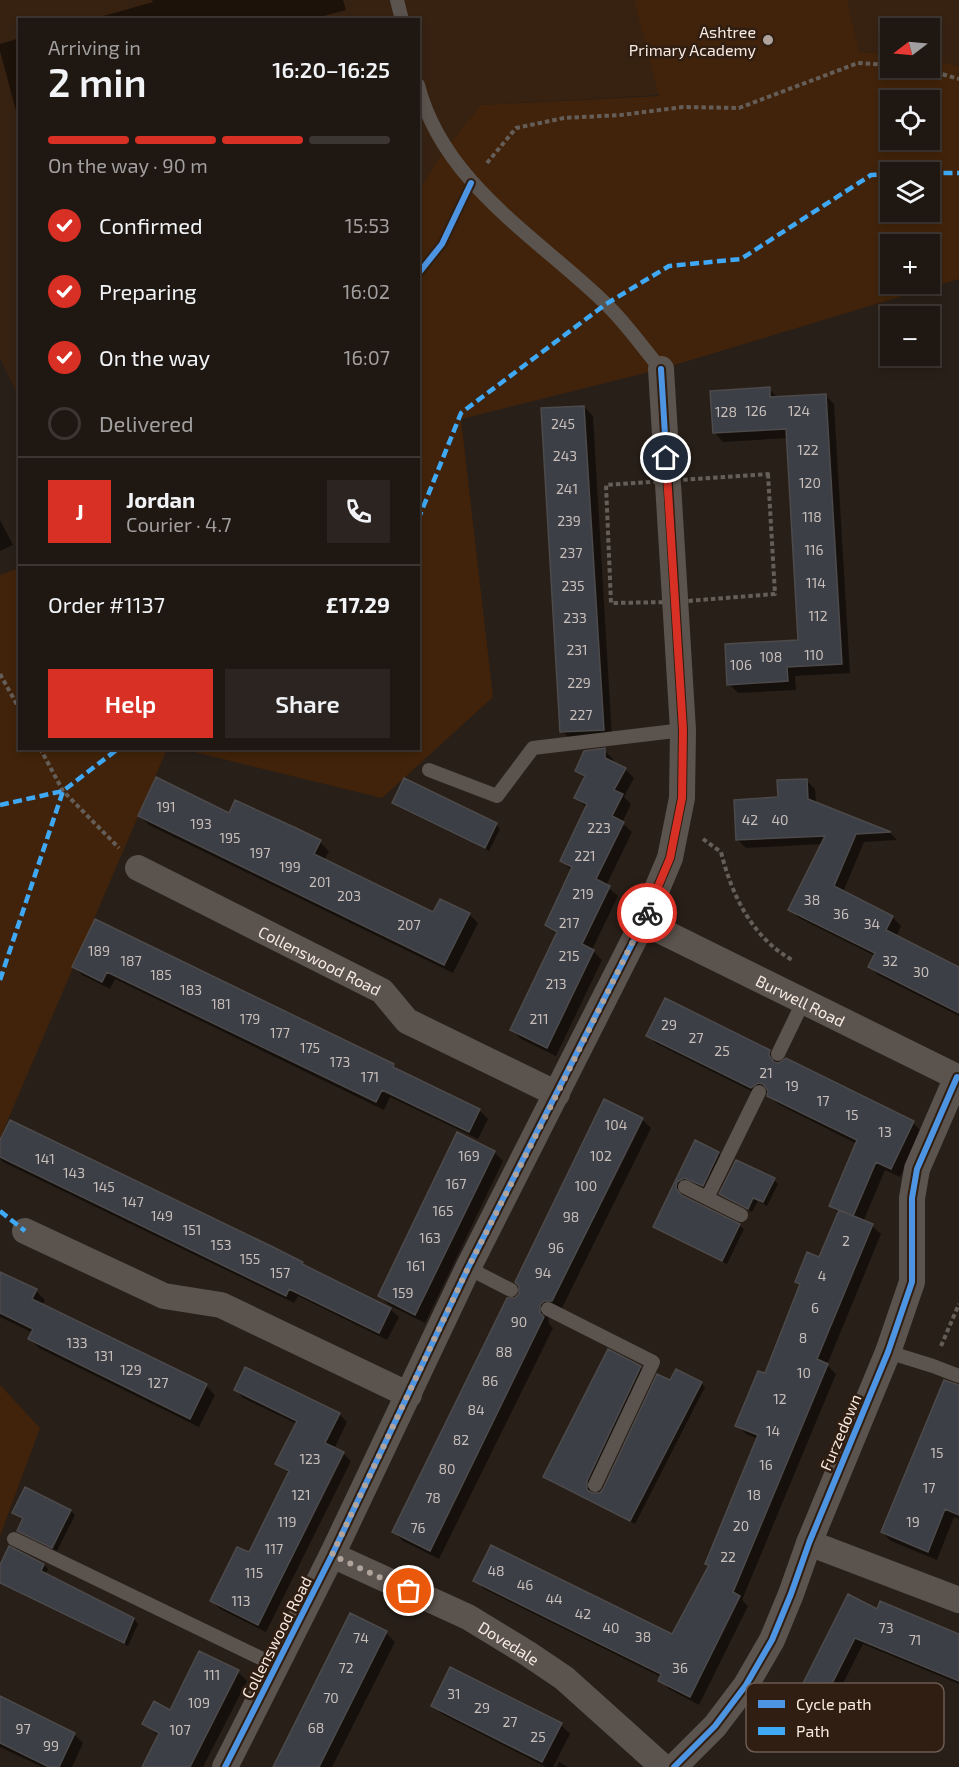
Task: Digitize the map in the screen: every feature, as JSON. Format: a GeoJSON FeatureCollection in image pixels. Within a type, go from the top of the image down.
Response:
{"type":"FeatureCollection","features":[{"type":"Feature","properties":{"kind":"street","name":"Collenswood Road"},"geometry":{"type":"LineString","coordinates":[[225,1767],[332,1555],[468,1268],[643,922],[670,858],[682,798],[683,730],[661,369]]}},
{"type":"Feature","properties":{"kind":"street","name":"Collenswood Road"},"geometry":{"type":"LineString","coordinates":[[138,868],[382,991],[407,1021],[557,1094]]}},
{"type":"Feature","properties":{"kind":"street","name":"Burwell Road"},"geometry":{"type":"LineString","coordinates":[[643,922],[958,1077]]}},
{"type":"Feature","properties":{"kind":"street","name":"Furzedown"},"geometry":{"type":"LineString","coordinates":[[747,1683],[776,1630],[809,1543],[888,1352],[912,1282],[912,1198],[917,1169],[958,1077]]}},
{"type":"Feature","properties":{"kind":"street"},"geometry":{"type":"LineString","coordinates":[[25,1231],[164,1296],[221,1305],[409,1395]]}},
{"type":"Feature","properties":{"kind":"street"},"geometry":{"type":"LineString","coordinates":[[809,1543],[959,1600]]}},
{"type":"Feature","properties":{"kind":"street","name":"Dovedale"},"geometry":{"type":"LineString","coordinates":[[332,1555],[468,1617],[527,1653],[564,1678],[663,1767]]}},
{"type":"Feature","properties":{"kind":"street","name":"Furzedown"},"geometry":{"type":"LineString","coordinates":[[674,1767],[715,1726],[746,1685]]}},
{"type":"Feature","properties":{"kind":"lane"},"geometry":{"type":"LineString","coordinates":[[397,0],[402,18]]}},
{"type":"Feature","properties":{"kind":"lane"},"geometry":{"type":"LineString","coordinates":[[420,101],[445,149],[471,183],[606,304],[661,369]]}},
{"type":"Feature","properties":{"kind":"lane"},"geometry":{"type":"LineString","coordinates":[[429,770],[497,796],[533,748],[683,730]]}},
{"type":"Feature","properties":{"kind":"lane"},"geometry":{"type":"LineString","coordinates":[[778,1054],[804,1000]]}},
{"type":"Feature","properties":{"kind":"lane"},"geometry":{"type":"LineString","coordinates":[[707,1198],[759,1092]]}},
{"type":"Feature","properties":{"kind":"lane"},"geometry":{"type":"LineString","coordinates":[[685,1187],[741,1215]]}},
{"type":"Feature","properties":{"kind":"lane"},"geometry":{"type":"LineString","coordinates":[[468,1268],[511,1290]]}},
{"type":"Feature","properties":{"kind":"lane"},"geometry":{"type":"LineString","coordinates":[[548,1309],[653,1362],[596,1485]]}},
{"type":"Feature","properties":{"kind":"lane"},"geometry":{"type":"LineString","coordinates":[[888,1352],[959,1376]]}},
{"type":"Feature","properties":{"kind":"lane"},"geometry":{"type":"LineString","coordinates":[[14,1539],[277,1666]]}},
{"type":"Feature","properties":{"kind":"path"},"geometry":{"type":"LineString","coordinates":[[471,183],[516,128],[564,118],[621,115],[683,107],[739,108],[858,63],[880,64]]}},
{"type":"Feature","properties":{"kind":"path"},"geometry":{"type":"LineString","coordinates":[[940,74],[959,79]]}},
{"type":"Feature","properties":{"kind":"path"},"geometry":{"type":"LineString","coordinates":[[0,674],[18,706]]}},
{"type":"Feature","properties":{"kind":"path"},"geometry":{"type":"LineString","coordinates":[[41,750],[63,791],[138,868]]}},
{"type":"Feature","properties":{"kind":"path"},"geometry":{"type":"LineString","coordinates":[[679,822],[721,852],[728,881],[749,922],[768,942],[801,964]]}},
{"type":"Feature","properties":{"kind":"path"},"geometry":{"type":"LineString","coordinates":[[933,1366],[959,1304]]}},
{"type":"Feature","properties":{"kind":"shaded area"},"geometry":{"type":"Polygon","coordinates":[[[0,0],[959,0],[959,67],[940,61],[940,18],[880,18],[880,53],[859,52],[659,95],[481,105],[445,149],[420,189],[420,18],[18,18],[18,396],[0,358],[0,0]]]}},
{"type":"Feature","properties":{"kind":"shaded area"},"geometry":{"type":"Polygon","coordinates":[[[634,0],[847,0],[859,52],[880,53],[880,78],[940,78],[940,61],[959,67],[959,279],[940,285],[940,234],[880,234],[880,294],[909,294],[661,369],[461,419],[493,697],[382,798],[186,750],[420,750],[420,189],[445,149],[481,105],[659,96],[634,0]]]}},
{"type":"Feature","properties":{"kind":"shaded area"},"geometry":{"type":"Polygon","coordinates":[[[18,568],[18,750],[167,750],[0,1138],[0,575],[18,568]]]}},
{"type":"Feature","properties":{"kind":"shaded area"},"geometry":{"type":"Polygon","coordinates":[[[0,1385],[40,1428],[0,1536],[0,1385]]]}},
{"type":"Feature","properties":{"kind":"building"},"geometry":{"type":"Polygon","coordinates":[[[770,387],[770,397],[826,394],[842,664],[787,667],[788,681],[727,685],[725,644],[798,640],[786,429],[713,433],[710,391],[770,387]]]}},
{"type":"Feature","properties":{"kind":"building"},"geometry":{"type":"Polygon","coordinates":[[[584,406],[604,730],[560,732],[541,408],[584,406]]]}},
{"type":"Feature","properties":{"kind":"building"},"geometry":{"type":"Polygon","coordinates":[[[605,748],[605,758],[626,768],[614,790],[623,794],[612,816],[624,822],[596,879],[610,886],[582,944],[594,950],[547,1048],[510,1030],[557,932],[545,925],[572,867],[560,861],[587,804],[574,798],[585,776],[575,771],[584,751],[605,748]]]}},
{"type":"Feature","properties":{"kind":"building"},"geometry":{"type":"Polygon","coordinates":[[[156,777],[229,813],[235,800],[321,840],[314,854],[433,912],[440,899],[470,913],[444,965],[138,816],[156,777]]]}},
{"type":"Feature","properties":{"kind":"building"},"geometry":{"type":"Polygon","coordinates":[[[404,778],[497,823],[485,848],[392,803],[404,778]]]}},
{"type":"Feature","properties":{"kind":"building"},"geometry":{"type":"Polygon","coordinates":[[[807,779],[808,799],[891,832],[856,834],[834,886],[893,916],[886,930],[959,967],[959,1013],[868,967],[875,953],[788,910],[825,836],[736,840],[734,800],[778,797],[777,780],[807,779]]]}},
{"type":"Feature","properties":{"kind":"building"},"geometry":{"type":"Polygon","coordinates":[[[95,919],[394,1064],[393,1067],[480,1109],[469,1132],[382,1090],[376,1102],[107,972],[102,982],[72,967],[95,919]]]}},
{"type":"Feature","properties":{"kind":"building"},"geometry":{"type":"Polygon","coordinates":[[[665,998],[770,1050],[769,1055],[774,1062],[779,1063],[786,1058],[914,1121],[891,1169],[876,1162],[853,1216],[829,1206],[857,1140],[767,1096],[768,1091],[763,1084],[758,1083],[751,1088],[646,1036],[665,998]]]}},
{"type":"Feature","properties":{"kind":"building"},"geometry":{"type":"Polygon","coordinates":[[[604,1099],[643,1118],[552,1301],[544,1301],[540,1305],[540,1313],[544,1317],[430,1551],[392,1532],[507,1298],[515,1298],[519,1294],[519,1286],[515,1282],[604,1099]]]}},
{"type":"Feature","properties":{"kind":"building"},"geometry":{"type":"Polygon","coordinates":[[[10,1120],[273,1247],[391,1308],[379,1333],[289,1289],[286,1296],[0,1157],[0,1140],[10,1120]]]}},
{"type":"Feature","properties":{"kind":"building"},"geometry":{"type":"Polygon","coordinates":[[[457,1132],[495,1151],[415,1315],[378,1296],[457,1132]]]}},
{"type":"Feature","properties":{"kind":"building"},"geometry":{"type":"Polygon","coordinates":[[[695,1140],[719,1152],[703,1186],[684,1178],[677,1182],[676,1188],[681,1195],[740,1224],[722,1261],[653,1227],[695,1140]]]}},
{"type":"Feature","properties":{"kind":"building"},"geometry":{"type":"Polygon","coordinates":[[[736,1160],[775,1178],[763,1202],[753,1198],[748,1209],[719,1194],[736,1160]]]}},
{"type":"Feature","properties":{"kind":"building"},"geometry":{"type":"Polygon","coordinates":[[[839,1210],[873,1224],[817,1359],[828,1364],[733,1592],[740,1596],[690,1697],[658,1681],[661,1674],[473,1581],[491,1545],[672,1634],[709,1565],[705,1564],[758,1435],[735,1426],[758,1371],[765,1373],[800,1284],[795,1282],[807,1252],[819,1257],[839,1210]]]}},
{"type":"Feature","properties":{"kind":"building"},"geometry":{"type":"Polygon","coordinates":[[[0,1272],[37,1289],[32,1299],[207,1384],[190,1419],[28,1339],[33,1329],[0,1313],[0,1272]]]}},
{"type":"Feature","properties":{"kind":"building"},"geometry":{"type":"Polygon","coordinates":[[[608,1349],[641,1366],[587,1481],[587,1490],[592,1493],[600,1493],[603,1489],[657,1374],[670,1380],[676,1369],[702,1382],[630,1521],[543,1477],[608,1349]]]}},
{"type":"Feature","properties":{"kind":"building"},"geometry":{"type":"Polygon","coordinates":[[[245,1367],[340,1413],[325,1443],[344,1452],[258,1625],[210,1601],[237,1547],[249,1552],[289,1471],[275,1464],[297,1421],[234,1390],[245,1367]]]}},
{"type":"Feature","properties":{"kind":"building"},"geometry":{"type":"Polygon","coordinates":[[[944,1380],[959,1385],[959,1515],[945,1509],[928,1552],[881,1532],[944,1380]]]}},
{"type":"Feature","properties":{"kind":"building"},"geometry":{"type":"Polygon","coordinates":[[[25,1487],[71,1510],[52,1548],[17,1531],[23,1518],[12,1513],[25,1487]]]}},
{"type":"Feature","properties":{"kind":"building"},"geometry":{"type":"Polygon","coordinates":[[[9,1546],[44,1564],[41,1571],[134,1618],[124,1643],[0,1583],[0,1565],[9,1546]]]}},
{"type":"Feature","properties":{"kind":"building"},"geometry":{"type":"Polygon","coordinates":[[[848,1594],[877,1609],[880,1601],[959,1634],[959,1681],[855,1638],[832,1683],[803,1683],[848,1594]]]}},
{"type":"Feature","properties":{"kind":"building"},"geometry":{"type":"Polygon","coordinates":[[[350,1613],[387,1631],[319,1767],[273,1767],[350,1613]]]}},
{"type":"Feature","properties":{"kind":"building"},"geometry":{"type":"Polygon","coordinates":[[[199,1651],[239,1670],[190,1767],[142,1767],[159,1733],[142,1724],[154,1701],[170,1710],[199,1651]]]}},
{"type":"Feature","properties":{"kind":"building"},"geometry":{"type":"Polygon","coordinates":[[[450,1667],[562,1723],[542,1762],[431,1706],[450,1667]]]}},
{"type":"Feature","properties":{"kind":"building"},"geometry":{"type":"Polygon","coordinates":[[[0,1696],[75,1733],[59,1767],[49,1767],[0,1743],[0,1696]]]}},
{"type":"Feature","properties":{"kind":"marked path"},"geometry":{"type":"LineString","coordinates":[[940,173],[959,173]]}},
{"type":"Feature","properties":{"kind":"marked path"},"geometry":{"type":"LineString","coordinates":[[420,515],[461,413],[606,304],[669,266],[741,259],[871,175],[880,175]]}},
{"type":"Feature","properties":{"kind":"marked path"},"geometry":{"type":"LineString","coordinates":[[0,980],[63,791],[116,750]]}},
{"type":"Feature","properties":{"kind":"marked path"},"geometry":{"type":"LineString","coordinates":[[0,805],[63,791]]}},
{"type":"Feature","properties":{"kind":"marked path"},"geometry":{"type":"LineString","coordinates":[[0,1211],[25,1231]]}},
{"type":"Feature","properties":{"kind":"cycle path"},"geometry":{"type":"LineString","coordinates":[[420,272],[442,244],[471,183]]}},
{"type":"Feature","properties":{"kind":"cycle path"},"geometry":{"type":"LineString","coordinates":[[225,1767],[332,1555],[468,1268],[643,922],[670,858],[682,798],[683,730],[661,369]]}},
{"type":"Feature","properties":{"kind":"cycle path"},"geometry":{"type":"LineString","coordinates":[[747,1683],[772,1640],[809,1543],[888,1352],[912,1282],[912,1198],[917,1169],[957,1077]]}},
{"type":"Feature","properties":{"kind":"cycle path"},"geometry":{"type":"LineString","coordinates":[[674,1767],[715,1726],[746,1685]]}},
{"type":"Feature","properties":{"kind":"way so far"},"geometry":{"type":"LineString","coordinates":[[409,1591],[332,1555],[468,1268],[647,913]]}},
{"type":"Feature","properties":{"kind":"place","name":"Ashtree Primary Academy"},"geometry":{"type":"Point","coordinates":[768,40]}},
{"type":"Feature","properties":{"kind":"route"},"geometry":{"type":"LineString","coordinates":[[647,913],[670,858],[682,798],[683,730],[666,458]]}}]}
